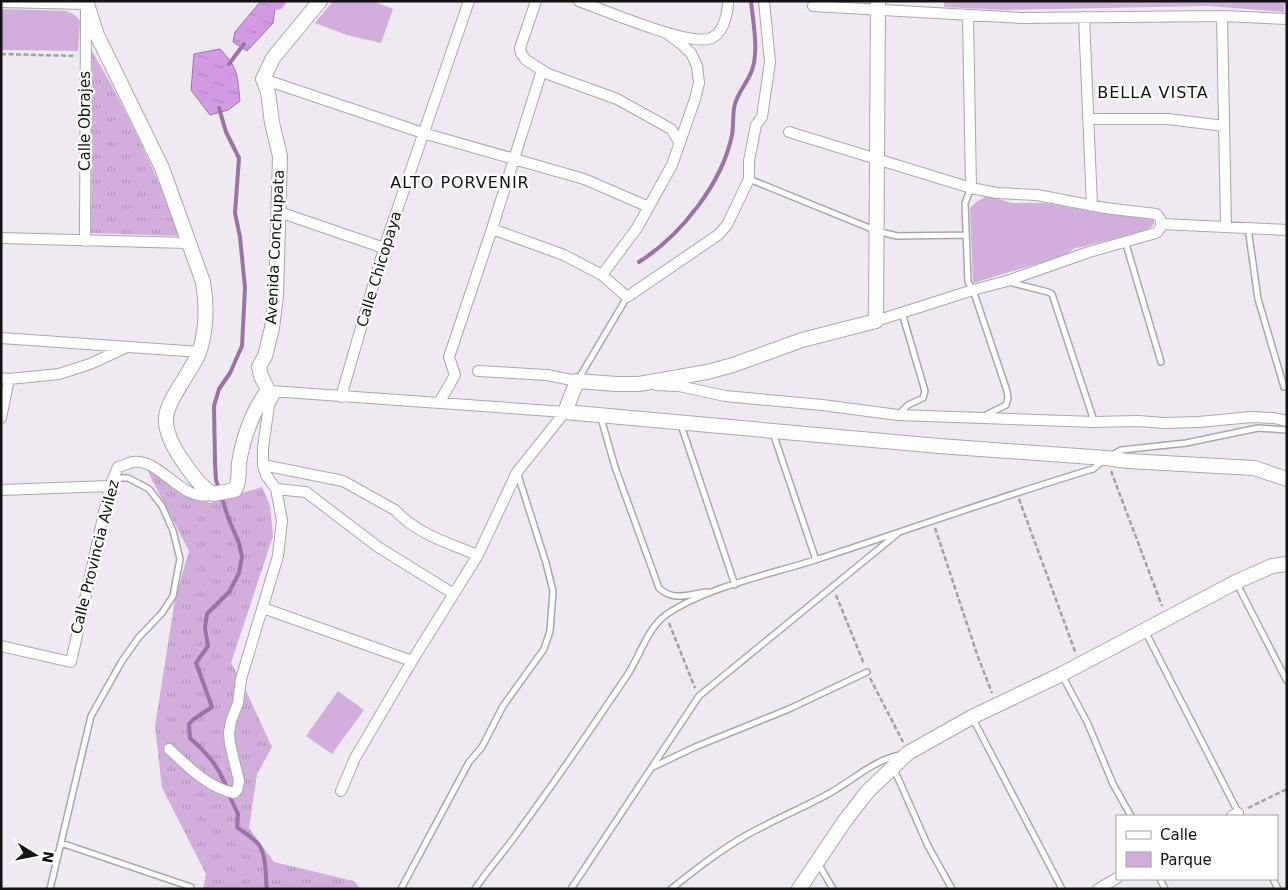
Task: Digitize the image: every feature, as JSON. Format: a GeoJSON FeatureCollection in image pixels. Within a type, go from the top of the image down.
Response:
{"type":"FeatureCollection","features":[{"type":"Feature","properties":{"kind":"street"},"geometry":{"type":"LineString","coordinates":[[320,1],[273,58],[262,79],[423,133],[584,179],[649,207]]}},
{"type":"Feature","properties":{"kind":"street","name":"Calle Chicopaya"},"geometry":{"type":"LineString","coordinates":[[341,397],[384,248],[469,1]]}},
{"type":"Feature","properties":{"kind":"street"},"geometry":{"type":"LineString","coordinates":[[536,1],[520,48],[526,60],[548,74],[617,99],[671,129],[680,142]]}},
{"type":"Feature","properties":{"kind":"street"},"geometry":{"type":"LineString","coordinates":[[579,1],[665,32],[697,40],[710,39],[719,33],[725,21],[728,1]]}},
{"type":"Feature","properties":{"kind":"street"},"geometry":{"type":"LineString","coordinates":[[492,228],[564,255],[602,275],[627,297],[718,236],[727,225],[749,179],[749,161],[756,126],[762,117],[770,62],[764,1]]}},
{"type":"Feature","properties":{"kind":"street"},"geometry":{"type":"LineString","coordinates":[[1,2],[86,3],[96,35],[162,168],[203,282],[206,302],[206,324],[200,352],[169,405],[165,421],[168,435],[182,460],[202,488],[212,494],[234,490],[238,484],[239,464],[249,427],[260,402],[272,391],[565,412],[1128,461],[1254,468],[1287,479]]}},
{"type":"Feature","properties":{"kind":"street","name":"Calle Obrajes"},"geometry":{"type":"LineString","coordinates":[[85,241],[86,3]]}},
{"type":"Feature","properties":{"kind":"street"},"geometry":{"type":"LineString","coordinates":[[813,6],[878,6],[968,16],[1021,18],[1222,16],[1287,19]]}},
{"type":"Feature","properties":{"kind":"street"},"geometry":{"type":"LineString","coordinates":[[876,320],[878,6]]}},
{"type":"Feature","properties":{"kind":"street"},"geometry":{"type":"LineString","coordinates":[[968,16],[971,188]]}},
{"type":"Feature","properties":{"kind":"street"},"geometry":{"type":"LineString","coordinates":[[1222,16],[1226,227]]}},
{"type":"Feature","properties":{"kind":"street"},"geometry":{"type":"LineString","coordinates":[[1084,17],[1092,206]]}},
{"type":"Feature","properties":{"kind":"street"},"geometry":{"type":"LineString","coordinates":[[602,275],[637,228],[672,165],[699,83],[697,66],[691,53],[665,32]]}},
{"type":"Feature","properties":{"kind":"street"},"geometry":{"type":"LineString","coordinates":[[438,403],[456,375],[449,357],[542,70]]}},
{"type":"Feature","properties":{"kind":"street","name":"Avenida Conchupata"},"geometry":{"type":"LineString","coordinates":[[262,79],[268,92],[272,123],[280,156],[276,296],[272,328],[265,356],[259,367],[272,391]]}},
{"type":"Feature","properties":{"kind":"street"},"geometry":{"type":"LineString","coordinates":[[1088,119],[1168,119],[1224,126]]}},
{"type":"Feature","properties":{"kind":"street"},"geometry":{"type":"LineString","coordinates":[[639,384],[734,365],[802,340],[902,313],[1007,281],[1089,252],[1156,233],[1162,224],[1156,214],[1092,206],[1036,195],[997,193],[971,188],[789,132]]}},
{"type":"Feature","properties":{"kind":"street"},"geometry":{"type":"LineString","coordinates":[[279,212],[384,248]]}},
{"type":"Feature","properties":{"kind":"street"},"geometry":{"type":"LineString","coordinates":[[1162,224],[1287,230]]}},
{"type":"Feature","properties":{"kind":"street"},"geometry":{"type":"LineString","coordinates":[[1,238],[188,243]]}},
{"type":"Feature","properties":{"kind":"street"},"geometry":{"type":"LineString","coordinates":[[1,338],[200,352]]}},
{"type":"Feature","properties":{"kind":"street"},"geometry":{"type":"LineString","coordinates":[[1,418],[5,378],[59,374],[79,369],[127,347]]}},
{"type":"Feature","properties":{"kind":"street"},"geometry":{"type":"LineString","coordinates":[[478,372],[547,375],[577,381],[616,384],[679,386],[726,396],[898,414],[1094,422],[1138,421],[1173,423],[1251,417],[1274,418],[1287,421]]}},
{"type":"Feature","properties":{"kind":"street"},"geometry":{"type":"LineString","coordinates":[[341,791],[355,758],[412,661],[478,555],[517,472],[565,412],[577,381]]}},
{"type":"Feature","properties":{"kind":"street"},"geometry":{"type":"LineString","coordinates":[[169,749],[192,770],[216,786],[234,793],[237,790],[239,781],[229,732],[238,703],[241,679],[278,556],[282,520],[276,489],[266,475],[263,465],[262,448],[272,391]]}},
{"type":"Feature","properties":{"kind":"street","name":"Calle Provincia Avilez"},"geometry":{"type":"LineString","coordinates":[[1,646],[71,662],[111,482],[118,467],[134,462],[148,464],[194,494],[205,497],[212,494]]}},
{"type":"Feature","properties":{"kind":"street"},"geometry":{"type":"LineString","coordinates":[[263,465],[343,481],[395,510],[424,533],[478,555]]}},
{"type":"Feature","properties":{"kind":"street"},"geometry":{"type":"LineString","coordinates":[[1,490],[111,482]]}},
{"type":"Feature","properties":{"kind":"street"},"geometry":{"type":"LineString","coordinates":[[276,489],[306,492],[378,547],[454,594]]}},
{"type":"Feature","properties":{"kind":"street"},"geometry":{"type":"LineString","coordinates":[[799,889],[868,791],[908,753],[972,717],[1062,674],[1236,582],[1272,566],[1287,564]]}},
{"type":"Feature","properties":{"kind":"street"},"geometry":{"type":"LineString","coordinates":[[263,608],[412,661]]}},
{"type":"Feature","properties":{"kind":"street"},"geometry":{"type":"LineString","coordinates":[[1098,889],[1116,879]]}},
{"type":"Feature","properties":{"kind":"lane"},"geometry":{"type":"LineString","coordinates":[[749,179],[877,231],[897,236],[966,235]]}},
{"type":"Feature","properties":{"kind":"lane"},"geometry":{"type":"LineString","coordinates":[[971,188],[965,203],[968,282],[973,290],[1008,398],[1006,405],[981,418]]}},
{"type":"Feature","properties":{"kind":"lane"},"geometry":{"type":"LineString","coordinates":[[1248,228],[1258,299],[1284,387]]}},
{"type":"Feature","properties":{"kind":"lane"},"geometry":{"type":"LineString","coordinates":[[1124,241],[1161,362]]}},
{"type":"Feature","properties":{"kind":"lane"},"geometry":{"type":"LineString","coordinates":[[1007,281],[1052,294],[1094,422]]}},
{"type":"Feature","properties":{"kind":"lane"},"geometry":{"type":"LineString","coordinates":[[577,381],[627,297]]}},
{"type":"Feature","properties":{"kind":"lane"},"geometry":{"type":"LineString","coordinates":[[898,414],[908,405],[923,398],[925,391],[902,313]]}},
{"type":"Feature","properties":{"kind":"lane"},"geometry":{"type":"LineString","coordinates":[[600,415],[615,467],[659,588],[666,594],[676,597],[735,585],[932,522],[1016,492],[1092,469],[1106,458],[1122,450],[1186,443],[1258,428],[1287,430]]}},
{"type":"Feature","properties":{"kind":"lane"},"geometry":{"type":"LineString","coordinates":[[680,422],[735,585]]}},
{"type":"Feature","properties":{"kind":"lane"},"geometry":{"type":"LineString","coordinates":[[772,430],[816,560]]}},
{"type":"Feature","properties":{"kind":"lane"},"geometry":{"type":"LineString","coordinates":[[401,889],[469,762],[482,747],[503,706],[548,641],[552,586],[517,472]]}},
{"type":"Feature","properties":{"kind":"lane"},"geometry":{"type":"LineString","coordinates":[[50,889],[91,716],[122,661],[139,637],[162,613],[174,596],[180,559],[173,531],[162,506],[148,489],[128,478],[111,482]]}},
{"type":"Feature","properties":{"kind":"lane"},"geometry":{"type":"LineString","coordinates":[[571,889],[699,696],[900,532]]}},
{"type":"Feature","properties":{"kind":"lane"},"geometry":{"type":"LineString","coordinates":[[1236,582],[1287,681]]}},
{"type":"Feature","properties":{"kind":"lane"},"geometry":{"type":"LineString","coordinates":[[474,889],[528,818],[628,674],[654,627],[666,615],[713,591]]}},
{"type":"Feature","properties":{"kind":"lane"},"geometry":{"type":"LineString","coordinates":[[1145,630],[1237,815]]}},
{"type":"Feature","properties":{"kind":"lane"},"geometry":{"type":"LineString","coordinates":[[652,767],[789,709],[867,672]]}},
{"type":"Feature","properties":{"kind":"lane"},"geometry":{"type":"LineString","coordinates":[[1062,674],[1088,724],[1113,784],[1130,815]]}},
{"type":"Feature","properties":{"kind":"lane"},"geometry":{"type":"LineString","coordinates":[[972,717],[1062,889]]}},
{"type":"Feature","properties":{"kind":"lane"},"geometry":{"type":"LineString","coordinates":[[671,889],[746,836],[831,792],[890,756],[908,753]]}},
{"type":"Feature","properties":{"kind":"lane"},"geometry":{"type":"LineString","coordinates":[[892,767],[928,846],[952,889]]}},
{"type":"Feature","properties":{"kind":"lane"},"geometry":{"type":"LineString","coordinates":[[61,843],[191,887]]}},
{"type":"Feature","properties":{"kind":"lane"},"geometry":{"type":"LineString","coordinates":[[818,862],[833,889]]}},
{"type":"Feature","properties":{"kind":"path"},"geometry":{"type":"LineString","coordinates":[[1,54],[86,56]]}},
{"type":"Feature","properties":{"kind":"path"},"geometry":{"type":"LineString","coordinates":[[1106,458],[1167,618]]}},
{"type":"Feature","properties":{"kind":"path"},"geometry":{"type":"LineString","coordinates":[[1016,492],[1080,664]]}},
{"type":"Feature","properties":{"kind":"path"},"geometry":{"type":"LineString","coordinates":[[932,522],[978,656],[997,705]]}},
{"type":"Feature","properties":{"kind":"path"},"geometry":{"type":"LineString","coordinates":[[666,615],[685,666],[699,696]]}},
{"type":"Feature","properties":{"kind":"path"},"geometry":{"type":"LineString","coordinates":[[1237,815],[1287,790]]}},
{"type":"Feature","properties":{"kind":"green space"},"geometry":{"type":"Polygon","coordinates":[[[333,1],[373,1],[393,9],[381,43],[347,35],[315,23],[333,1]]]}},
{"type":"Feature","properties":{"kind":"green space"},"geometry":{"type":"Polygon","coordinates":[[[944,1],[1285,1],[1284,12],[1208,6],[1004,10],[944,7],[944,1]]]}},
{"type":"Feature","properties":{"kind":"green space"},"geometry":{"type":"Polygon","coordinates":[[[1,9],[66,11],[75,15],[80,21],[78,51],[1,50],[1,9]]]}},
{"type":"Feature","properties":{"kind":"green space"},"geometry":{"type":"Polygon","coordinates":[[[92,51],[140,142],[180,236],[91,233],[92,51]]]}},
{"type":"Feature","properties":{"kind":"green space"},"geometry":{"type":"Polygon","coordinates":[[[987,196],[1012,203],[1046,203],[1099,213],[1147,216],[1154,220],[1154,224],[1148,230],[1073,249],[1067,255],[973,283],[970,208],[987,196]]]}},
{"type":"Feature","properties":{"kind":"green space"},"geometry":{"type":"Polygon","coordinates":[[[146,468],[170,485],[210,503],[262,487],[270,506],[273,536],[231,663],[242,682],[272,747],[257,774],[249,828],[274,862],[354,881],[361,889],[203,889],[206,874],[162,788],[155,726],[175,599],[189,551],[146,468]]]}},
{"type":"Feature","properties":{"kind":"green space"},"geometry":{"type":"Polygon","coordinates":[[[338,691],[364,710],[332,754],[306,736],[338,691]]]}},
{"type":"Feature","properties":{"kind":"water"},"geometry":{"type":"Polygon","coordinates":[[[261,1],[276,1],[273,23],[247,51],[233,42],[235,32],[261,1]]]}},
{"type":"Feature","properties":{"kind":"water"},"geometry":{"type":"Polygon","coordinates":[[[220,49],[234,67],[240,101],[228,110],[210,115],[191,90],[194,54],[220,49]]]}},
{"type":"Feature","properties":{"kind":"waterway"},"geometry":{"type":"LineString","coordinates":[[639,262],[654,251],[684,223],[709,190],[719,172],[732,135],[735,104],[754,62],[755,36],[751,1]]}},
{"type":"Feature","properties":{"kind":"waterway"},"geometry":{"type":"LineString","coordinates":[[229,64],[244,44]]}},
{"type":"Feature","properties":{"kind":"waterway"},"geometry":{"type":"LineString","coordinates":[[219,108],[226,132],[239,158],[235,213],[240,237],[245,288],[242,346],[230,373],[219,389],[214,406],[215,463],[216,480],[229,520],[239,543],[242,557],[239,573],[229,592],[207,614],[205,628],[208,646],[196,663],[212,707],[189,724],[190,738],[212,761],[227,788]]}},
{"type":"Feature","properties":{"kind":"waterway"},"geometry":{"type":"LineString","coordinates":[[229,795],[238,814],[237,827],[254,840],[262,850],[265,861],[267,889]]}},
{"type":"Feature","properties":{"kind":"district","name":"BELLA VISTA"},"geometry":{"type":"Point","coordinates":[1153,92]}},
{"type":"Feature","properties":{"kind":"district","name":"ALTO PORVENIR"},"geometry":{"type":"Point","coordinates":[460,182]}}]}
